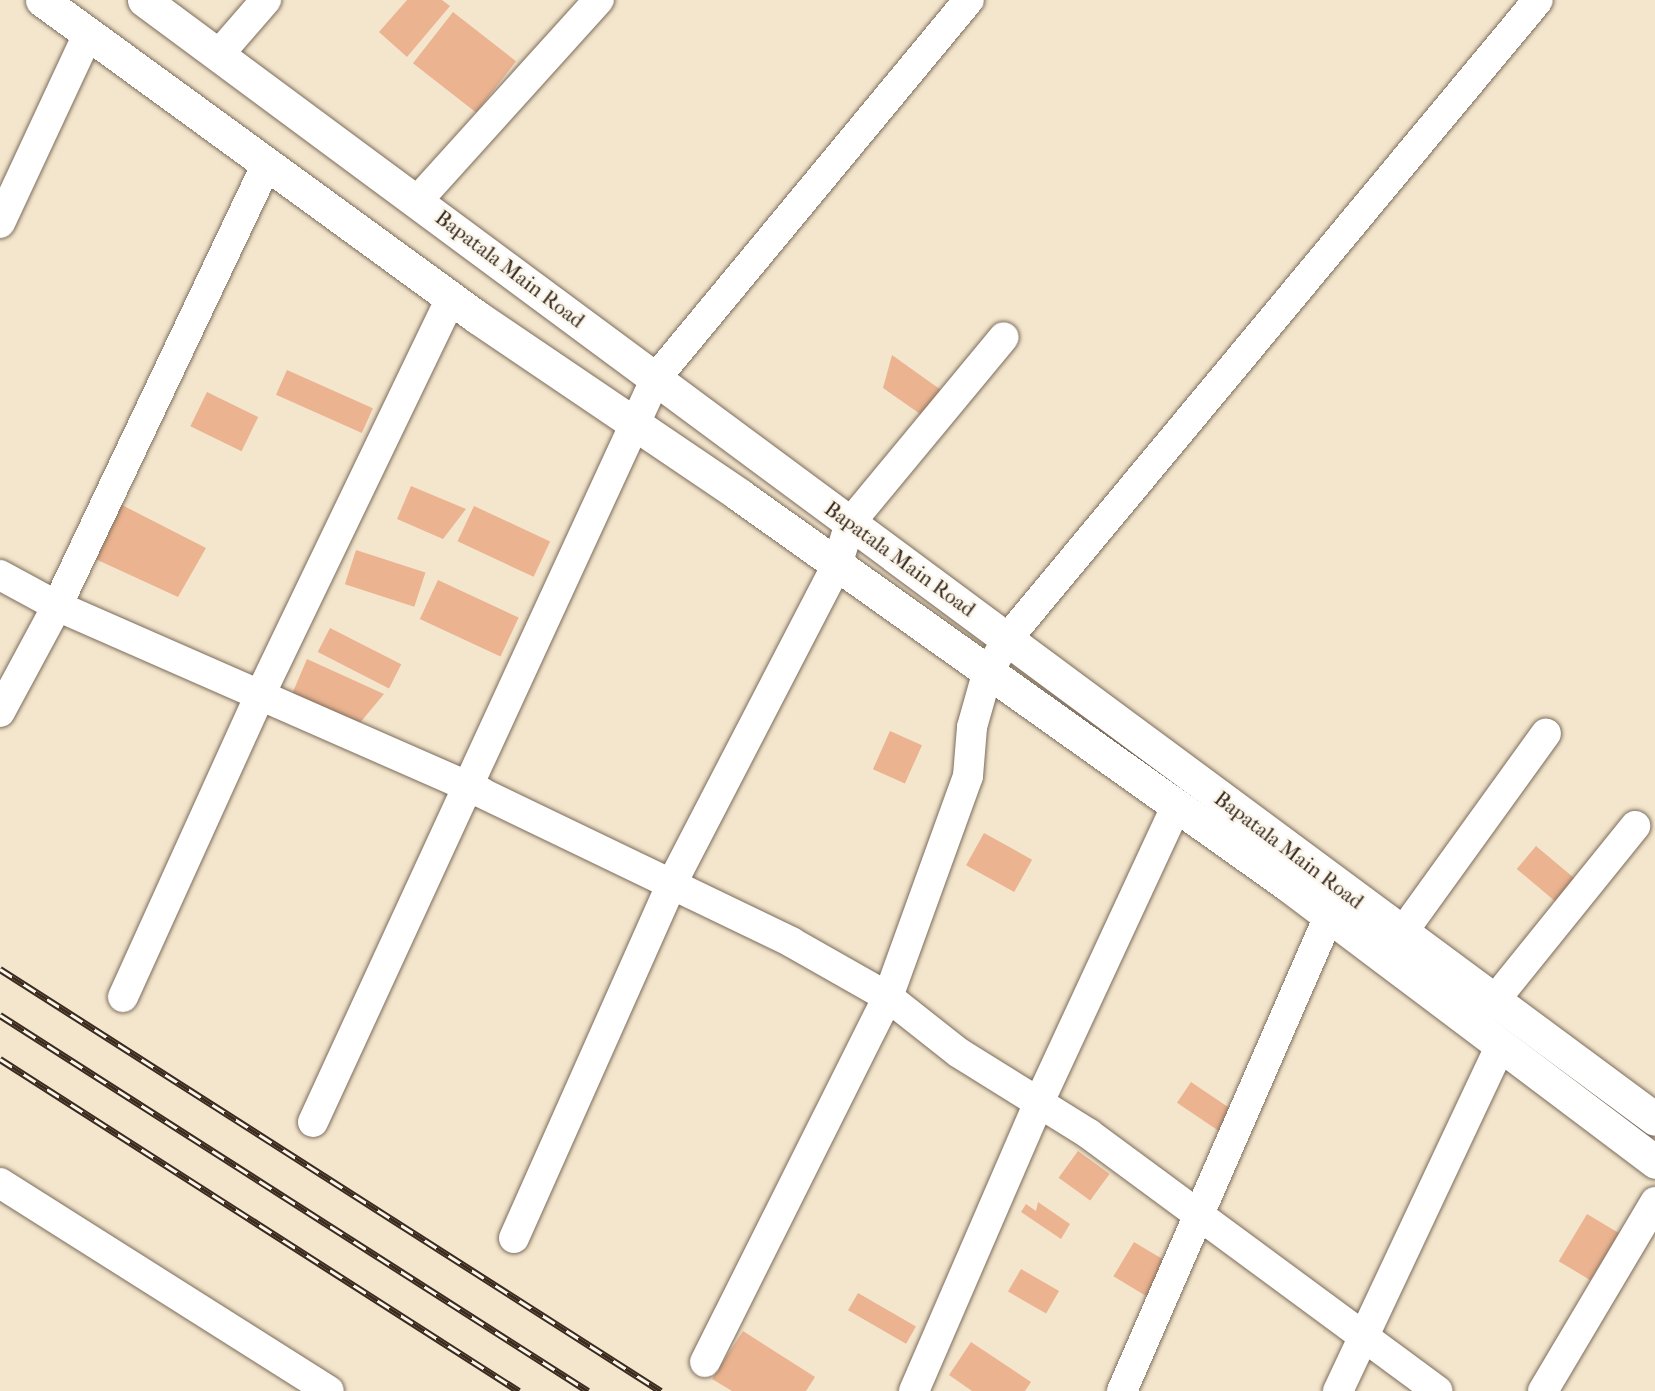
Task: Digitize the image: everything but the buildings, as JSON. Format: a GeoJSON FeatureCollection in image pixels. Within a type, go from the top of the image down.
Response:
{"type":"FeatureCollection","features":[{"type":"Feature","properties":{"kind":"main road"},"geometry":{"type":"LineString","coordinates":[[42,0],[451,298],[837,565],[1329,916],[1655,1161]]}},
{"type":"Feature","properties":{"kind":"main road","name":"Bapatala Main Road"},"geometry":{"type":"LineString","coordinates":[[144,0],[418,200],[1655,1119]]}},
{"type":"Feature","properties":{"kind":"street"},"geometry":{"type":"LineString","coordinates":[[219,54],[266,0]]}},
{"type":"Feature","properties":{"kind":"street"},"geometry":{"type":"LineString","coordinates":[[418,200],[599,0]]}},
{"type":"Feature","properties":{"kind":"street"},"geometry":{"type":"LineString","coordinates":[[313,1122],[466,785],[656,378],[969,0]]}},
{"type":"Feature","properties":{"kind":"street"},"geometry":{"type":"LineString","coordinates":[[705,1362],[888,997],[968,776],[972,727],[987,674],[1008,638],[1538,0]]}},
{"type":"Feature","properties":{"kind":"street"},"geometry":{"type":"LineString","coordinates":[[0,223],[88,34]]}},
{"type":"Feature","properties":{"kind":"street"},"geometry":{"type":"LineString","coordinates":[[0,712],[57,606],[267,164]]}},
{"type":"Feature","properties":{"kind":"street"},"geometry":{"type":"LineString","coordinates":[[123,997],[260,695],[451,298]]}},
{"type":"Feature","properties":{"kind":"street"},"geometry":{"type":"LineString","coordinates":[[514,1238],[671,885],[837,565],[850,523],[1004,337]]}},
{"type":"Feature","properties":{"kind":"street"},"geometry":{"type":"LineString","coordinates":[[0,575],[57,606],[466,785],[791,942],[888,997],[959,1053],[1089,1134],[1437,1391]]}},
{"type":"Feature","properties":{"kind":"street"},"geometry":{"type":"LineString","coordinates":[[1402,933],[1546,733]]}},
{"type":"Feature","properties":{"kind":"street"},"geometry":{"type":"LineString","coordinates":[[914,1391],[1038,1102],[1176,807]]}},
{"type":"Feature","properties":{"kind":"street"},"geometry":{"type":"LineString","coordinates":[[1494,1001],[1635,826]]}},
{"type":"Feature","properties":{"kind":"street"},"geometry":{"type":"LineString","coordinates":[[1122,1391],[1329,916]]}},
{"type":"Feature","properties":{"kind":"street"},"geometry":{"type":"LineString","coordinates":[[1338,1391],[1501,1045]]}},
{"type":"Feature","properties":{"kind":"street"},"geometry":{"type":"LineString","coordinates":[[0,1183],[329,1391]]}},
{"type":"Feature","properties":{"kind":"street"},"geometry":{"type":"LineString","coordinates":[[1543,1391],[1655,1202]]}},
{"type":"Feature","properties":{"kind":"railway"},"geometry":{"type":"LineString","coordinates":[[0,969],[661,1391]]}},
{"type":"Feature","properties":{"kind":"railway"},"geometry":{"type":"LineString","coordinates":[[0,1015],[588,1391]]}},
{"type":"Feature","properties":{"kind":"railway"},"geometry":{"type":"LineString","coordinates":[[0,1059],[519,1391]]}}]}
